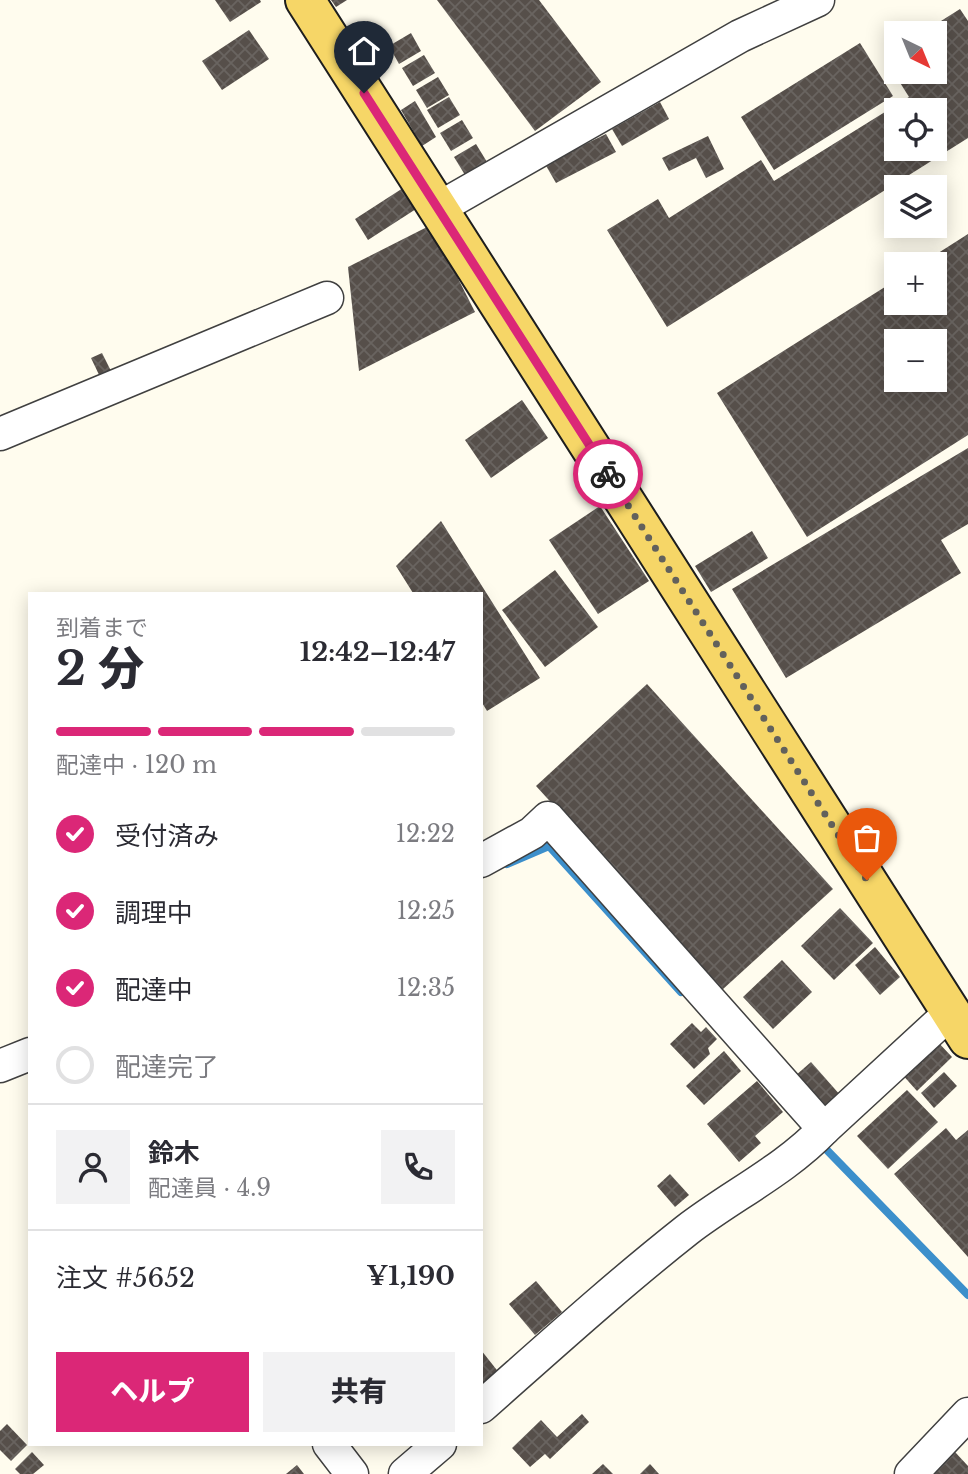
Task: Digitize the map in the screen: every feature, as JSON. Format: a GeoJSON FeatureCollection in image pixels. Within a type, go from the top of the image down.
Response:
{"type":"FeatureCollection","features":[{"type":"Feature","properties":{"kind":"main road"},"geometry":{"type":"LineString","coordinates":[[304,0],[960,1026]]}},
{"type":"Feature","properties":{"kind":"street"},"geometry":{"type":"LineString","coordinates":[[439,208],[740,36],[818,0]]}},
{"type":"Feature","properties":{"kind":"street"},"geometry":{"type":"LineString","coordinates":[[0,434],[327,298]]}},
{"type":"Feature","properties":{"kind":"street"},"geometry":{"type":"LineString","coordinates":[[483,861],[532,833],[548,818],[824,1129]]}},
{"type":"Feature","properties":{"kind":"street"},"geometry":{"type":"LineString","coordinates":[[483,1405],[613,1290],[689,1228],[784,1162],[960,1026]]}},
{"type":"Feature","properties":{"kind":"street"},"geometry":{"type":"LineString","coordinates":[[911,1474],[968,1414]]}},
{"type":"Feature","properties":{"kind":"street"},"geometry":{"type":"LineString","coordinates":[[331,1446],[352,1474]]}},
{"type":"Feature","properties":{"kind":"street"},"geometry":{"type":"LineString","coordinates":[[405,1474],[438,1446]]}},
{"type":"Feature","properties":{"kind":"building"},"geometry":{"type":"Polygon","coordinates":[[[215,0],[260,0],[261,2],[230,22],[215,0]]]}},
{"type":"Feature","properties":{"kind":"building"},"geometry":{"type":"Polygon","coordinates":[[[331,0],[347,0],[336,7],[331,0]]]}},
{"type":"Feature","properties":{"kind":"building"},"geometry":{"type":"Polygon","coordinates":[[[437,0],[539,0],[601,82],[535,131],[437,0]]]}},
{"type":"Feature","properties":{"kind":"building"},"geometry":{"type":"Polygon","coordinates":[[[960,9],[968,21],[968,138],[947,151],[947,98],[909,97],[901,84],[947,84],[947,21],[941,21],[960,9]]]}},
{"type":"Feature","properties":{"kind":"building"},"geometry":{"type":"Polygon","coordinates":[[[368,21],[389,56],[374,64],[353,29],[368,21]]]}},
{"type":"Feature","properties":{"kind":"building"},"geometry":{"type":"Polygon","coordinates":[[[249,30],[269,59],[222,90],[202,61],[249,30]]]}},
{"type":"Feature","properties":{"kind":"building"},"geometry":{"type":"Polygon","coordinates":[[[411,33],[421,51],[399,64],[389,46],[411,33]]]}},
{"type":"Feature","properties":{"kind":"building"},"geometry":{"type":"Polygon","coordinates":[[[860,43],[893,96],[884,98],[884,102],[774,170],[741,117],[860,43]]]}},
{"type":"Feature","properties":{"kind":"building"},"geometry":{"type":"Polygon","coordinates":[[[424,55],[435,73],[413,86],[402,68],[424,55]]]}},
{"type":"Feature","properties":{"kind":"building"},"geometry":{"type":"Polygon","coordinates":[[[438,77],[449,95],[427,108],[416,90],[438,77]]]}},
{"type":"Feature","properties":{"kind":"building"},"geometry":{"type":"Polygon","coordinates":[[[449,97],[460,115],[438,128],[427,110],[449,97]]]}},
{"type":"Feature","properties":{"kind":"building"},"geometry":{"type":"Polygon","coordinates":[[[415,101],[436,137],[422,146],[401,110],[415,101]]]}},
{"type":"Feature","properties":{"kind":"building"},"geometry":{"type":"Polygon","coordinates":[[[660,102],[669,119],[622,146],[612,129],[660,102]]]}},
{"type":"Feature","properties":{"kind":"building"},"geometry":{"type":"Polygon","coordinates":[[[884,113],[884,161],[931,161],[909,175],[884,175],[884,191],[667,327],[607,230],[658,199],[669,218],[761,160],[774,181],[884,113]]]}},
{"type":"Feature","properties":{"kind":"building"},"geometry":{"type":"Polygon","coordinates":[[[462,120],[473,138],[451,151],[440,133],[462,120]]]}},
{"type":"Feature","properties":{"kind":"building"},"geometry":{"type":"Polygon","coordinates":[[[606,134],[616,152],[556,183],[545,164],[606,134]]]}},
{"type":"Feature","properties":{"kind":"building"},"geometry":{"type":"Polygon","coordinates":[[[708,136],[724,169],[706,178],[696,158],[669,171],[662,158],[708,136]]]}},
{"type":"Feature","properties":{"kind":"building"},"geometry":{"type":"Polygon","coordinates":[[[476,144],[487,162],[465,175],[454,157],[476,144]]]}},
{"type":"Feature","properties":{"kind":"building"},"geometry":{"type":"Polygon","coordinates":[[[403,188],[416,209],[368,240],[355,219],[403,188]]]}},
{"type":"Feature","properties":{"kind":"building"},"geometry":{"type":"Polygon","coordinates":[[[431,225],[475,312],[359,371],[348,267],[431,225]]]}},
{"type":"Feature","properties":{"kind":"building"},"geometry":{"type":"Polygon","coordinates":[[[968,234],[968,435],[807,537],[717,393],[884,288],[884,315],[947,315],[947,252],[940,252],[968,234]]]}},
{"type":"Feature","properties":{"kind":"building"},"geometry":{"type":"Polygon","coordinates":[[[102,353],[113,375],[102,381],[91,358],[102,353]]]}},
{"type":"Feature","properties":{"kind":"building"},"geometry":{"type":"Polygon","coordinates":[[[522,400],[548,438],[491,478],[465,440],[522,400]]]}},
{"type":"Feature","properties":{"kind":"building"},"geometry":{"type":"Polygon","coordinates":[[[968,448],[968,524],[941,540],[961,573],[786,678],[732,589],[968,448]]]}},
{"type":"Feature","properties":{"kind":"building"},"geometry":{"type":"Polygon","coordinates":[[[600,506],[649,581],[598,614],[549,540],[600,506]]]}},
{"type":"Feature","properties":{"kind":"building"},"geometry":{"type":"Polygon","coordinates":[[[441,521],[540,678],[487,711],[483,704],[483,592],[412,592],[396,566],[441,521]]]}},
{"type":"Feature","properties":{"kind":"building"},"geometry":{"type":"Polygon","coordinates":[[[752,531],[768,558],[711,592],[695,566],[752,531]]]}},
{"type":"Feature","properties":{"kind":"building"},"geometry":{"type":"Polygon","coordinates":[[[555,570],[598,627],[545,667],[502,610],[555,570]]]}},
{"type":"Feature","properties":{"kind":"building"},"geometry":{"type":"Polygon","coordinates":[[[647,684],[833,889],[722,990],[536,786],[647,684]]]}},
{"type":"Feature","properties":{"kind":"building"},"geometry":{"type":"Polygon","coordinates":[[[840,908],[873,943],[834,980],[801,946],[840,908]]]}},
{"type":"Feature","properties":{"kind":"building"},"geometry":{"type":"Polygon","coordinates":[[[875,947],[900,977],[880,995],[855,965],[875,947]]]}},
{"type":"Feature","properties":{"kind":"building"},"geometry":{"type":"Polygon","coordinates":[[[782,960],[812,992],[773,1029],[743,997],[782,960]]]}},
{"type":"Feature","properties":{"kind":"building"},"geometry":{"type":"Polygon","coordinates":[[[692,1023],[701,1032],[706,1027],[717,1039],[708,1048],[710,1054],[694,1069],[670,1044],[692,1023]]]}},
{"type":"Feature","properties":{"kind":"building"},"geometry":{"type":"Polygon","coordinates":[[[935,1039],[952,1057],[917,1091],[900,1072],[935,1039]]]}},
{"type":"Feature","properties":{"kind":"building"},"geometry":{"type":"Polygon","coordinates":[[[724,1051],[741,1071],[704,1105],[686,1086],[724,1051]]]}},
{"type":"Feature","properties":{"kind":"building"},"geometry":{"type":"Polygon","coordinates":[[[811,1062],[841,1096],[826,1109],[795,1076],[811,1062]]]}},
{"type":"Feature","properties":{"kind":"building"},"geometry":{"type":"Polygon","coordinates":[[[944,1072],[957,1086],[934,1108],[921,1093],[944,1072]]]}},
{"type":"Feature","properties":{"kind":"building"},"geometry":{"type":"Polygon","coordinates":[[[757,1081],[783,1112],[755,1136],[761,1143],[739,1162],[707,1124],[757,1081]]]}},
{"type":"Feature","properties":{"kind":"building"},"geometry":{"type":"Polygon","coordinates":[[[907,1090],[938,1122],[888,1169],[857,1136],[907,1090]]]}},
{"type":"Feature","properties":{"kind":"building"},"geometry":{"type":"Polygon","coordinates":[[[946,1128],[956,1140],[968,1130],[968,1257],[894,1174],[946,1128]]]}},
{"type":"Feature","properties":{"kind":"building"},"geometry":{"type":"Polygon","coordinates":[[[670,1174],[689,1195],[675,1207],[657,1186],[670,1174]]]}},
{"type":"Feature","properties":{"kind":"building"},"geometry":{"type":"Polygon","coordinates":[[[536,1281],[562,1312],[535,1335],[509,1304],[536,1281]]]}},
{"type":"Feature","properties":{"kind":"building"},"geometry":{"type":"Polygon","coordinates":[[[483,1353],[500,1374],[483,1387],[483,1353]]]}},
{"type":"Feature","properties":{"kind":"building"},"geometry":{"type":"Polygon","coordinates":[[[582,1414],[589,1422],[550,1459],[545,1454],[530,1467],[512,1448],[541,1420],[557,1437],[582,1414]]]}},
{"type":"Feature","properties":{"kind":"building"},"geometry":{"type":"Polygon","coordinates":[[[7,1424],[27,1445],[11,1461],[0,1450],[0,1431],[7,1424]]]}},
{"type":"Feature","properties":{"kind":"building"},"geometry":{"type":"Polygon","coordinates":[[[32,1452],[44,1465],[33,1474],[20,1474],[15,1469],[32,1452]]]}},
{"type":"Feature","properties":{"kind":"building"},"geometry":{"type":"Polygon","coordinates":[[[955,1452],[968,1466],[968,1474],[932,1472],[955,1452]]]}},
{"type":"Feature","properties":{"kind":"building"},"geometry":{"type":"Polygon","coordinates":[[[603,1464],[613,1474],[592,1474],[603,1464]]]}},
{"type":"Feature","properties":{"kind":"building"},"geometry":{"type":"Polygon","coordinates":[[[650,1464],[659,1474],[640,1474],[650,1464]]]}},
{"type":"Feature","properties":{"kind":"building"},"geometry":{"type":"Polygon","coordinates":[[[297,1465],[304,1474],[286,1474],[297,1465]]]}},
{"type":"Feature","properties":{"kind":"waterway"},"geometry":{"type":"LineString","coordinates":[[507,864],[549,846],[681,992]]}},
{"type":"Feature","properties":{"kind":"waterway"},"geometry":{"type":"LineString","coordinates":[[820,1143],[968,1295]]}},
{"type":"Feature","properties":{"kind":"way so far"},"geometry":{"type":"LineString","coordinates":[[608,474],[867,880]]}},
{"type":"Feature","properties":{"kind":"route"},"geometry":{"type":"LineString","coordinates":[[364,93],[608,474]]}}]}
